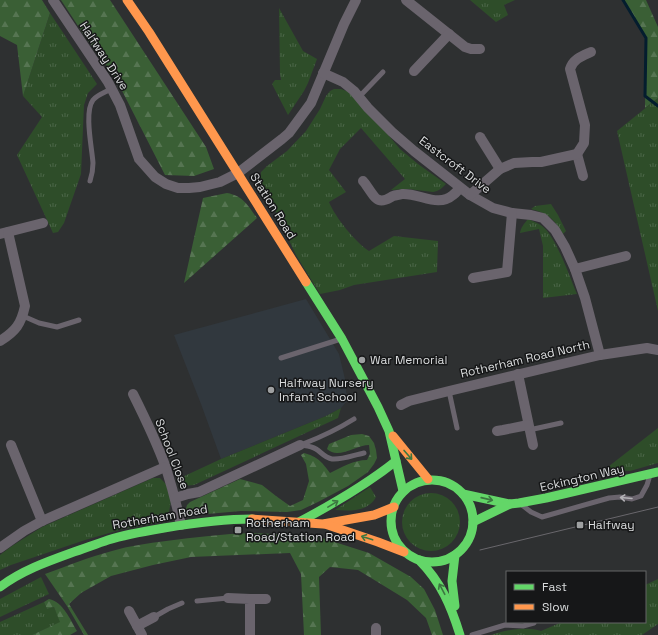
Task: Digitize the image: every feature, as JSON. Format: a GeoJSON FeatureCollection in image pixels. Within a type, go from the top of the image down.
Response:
{"type":"FeatureCollection","features":[{"type":"Feature","properties":{"kind":"main road","name":"Station Road"},"geometry":{"type":"LineString","coordinates":[[127,0],[149,32],[342,339],[389,431],[428,479]]}},
{"type":"Feature","properties":{"kind":"main road","name":"Station Road"},"geometry":{"type":"LineString","coordinates":[[389,431],[403,491]]}},
{"type":"Feature","properties":{"kind":"main road"},"geometry":{"type":"LineString","coordinates":[[299,522],[369,482],[396,461]]}},
{"type":"Feature","properties":{"kind":"main road","name":"Eckington Way"},"geometry":{"type":"LineString","coordinates":[[473,522],[515,504],[654,473]]}},
{"type":"Feature","properties":{"kind":"main road"},"geometry":{"type":"LineString","coordinates":[[404,552],[396,540],[392,528],[394,507],[397,499],[403,491],[414,484],[428,479]]}},
{"type":"Feature","properties":{"kind":"main road","name":"Eckington Way"},"geometry":{"type":"LineString","coordinates":[[404,552],[412,557],[427,562],[446,560],[455,555],[467,544],[471,536],[473,522],[471,507],[463,494],[458,488],[441,480],[428,479]]}},
{"type":"Feature","properties":{"kind":"main road","name":"Eckington Way"},"geometry":{"type":"LineString","coordinates":[[463,494],[515,504]]}},
{"type":"Feature","properties":{"kind":"main road","name":"Rotherham Road"},"geometry":{"type":"LineString","coordinates":[[323,524],[374,515],[394,507]]}},
{"type":"Feature","properties":{"kind":"main road","name":"Rotherham Road"},"geometry":{"type":"LineString","coordinates":[[0,587],[4,582],[37,565],[108,540],[135,533],[208,521],[260,519],[323,524],[404,552]]}},
{"type":"Feature","properties":{"kind":"main road"},"geometry":{"type":"LineString","coordinates":[[455,555],[452,581],[457,623],[460,635]]}},
{"type":"Feature","properties":{"kind":"main road"},"geometry":{"type":"LineString","coordinates":[[419,560],[435,577],[444,592],[457,623]]}},
{"type":"Feature","properties":{"kind":"street","name":"Halfway Drive"},"geometry":{"type":"LineString","coordinates":[[53,0],[108,82],[120,105],[139,159],[155,177],[166,184],[178,188],[200,187],[220,182],[238,173],[289,133],[311,103],[344,24],[356,0]]}},
{"type":"Feature","properties":{"kind":"street"},"geometry":{"type":"LineString","coordinates":[[406,0],[465,47],[480,49]]}},
{"type":"Feature","properties":{"kind":"street"},"geometry":{"type":"LineString","coordinates":[[414,71],[449,34]]}},
{"type":"Feature","properties":{"kind":"street"},"geometry":{"type":"LineString","coordinates":[[470,195],[500,169],[514,163],[541,162],[577,154],[584,143],[585,125],[570,69],[572,64],[590,52]]}},
{"type":"Feature","properties":{"kind":"street","name":"Eastcroft Drive"},"geometry":{"type":"LineString","coordinates":[[323,73],[343,82],[354,91],[368,108],[392,132],[470,195],[493,208],[543,218],[555,230],[566,247],[575,269],[585,298],[600,355]]}},
{"type":"Feature","properties":{"kind":"street"},"geometry":{"type":"LineString","coordinates":[[480,137],[500,169]]}},
{"type":"Feature","properties":{"kind":"street"},"geometry":{"type":"LineString","coordinates":[[577,154],[583,176]]}},
{"type":"Feature","properties":{"kind":"street"},"geometry":{"type":"LineString","coordinates":[[364,181],[376,199],[380,201],[404,194],[434,201],[443,200],[453,195],[460,188]]}},
{"type":"Feature","properties":{"kind":"street"},"geometry":{"type":"LineString","coordinates":[[473,278],[507,272],[512,213]]}},
{"type":"Feature","properties":{"kind":"street"},"geometry":{"type":"LineString","coordinates":[[0,341],[11,334],[18,325],[23,316],[25,306],[18,272],[4,233],[43,224]]}},
{"type":"Feature","properties":{"kind":"street"},"geometry":{"type":"LineString","coordinates":[[575,269],[626,256]]}},
{"type":"Feature","properties":{"kind":"street","name":"Rotherham Road North"},"geometry":{"type":"LineString","coordinates":[[401,405],[449,390],[600,355],[647,348],[658,350]]}},
{"type":"Feature","properties":{"kind":"street"},"geometry":{"type":"LineString","coordinates":[[518,374],[533,445]]}},
{"type":"Feature","properties":{"kind":"street","name":"School Close"},"geometry":{"type":"LineString","coordinates":[[134,394],[165,467],[175,498],[181,525]]}},
{"type":"Feature","properties":{"kind":"street"},"geometry":{"type":"LineString","coordinates":[[497,431],[529,428]]}},
{"type":"Feature","properties":{"kind":"street"},"geometry":{"type":"LineString","coordinates":[[11,445],[42,521]]}},
{"type":"Feature","properties":{"kind":"street","name":"Rotherham Road"},"geometry":{"type":"LineString","coordinates":[[175,498],[199,492],[300,445]]}},
{"type":"Feature","properties":{"kind":"street"},"geometry":{"type":"LineString","coordinates":[[0,548],[24,531],[42,521],[165,467]]}},
{"type":"Feature","properties":{"kind":"street"},"geometry":{"type":"LineString","coordinates":[[228,598],[266,599]]}},
{"type":"Feature","properties":{"kind":"street"},"geometry":{"type":"LineString","coordinates":[[250,599],[250,635]]}},
{"type":"Feature","properties":{"kind":"street"},"geometry":{"type":"LineString","coordinates":[[129,611],[139,631],[154,617]]}},
{"type":"Feature","properties":{"kind":"lane"},"geometry":{"type":"LineString","coordinates":[[359,97],[382,72]]}},
{"type":"Feature","properties":{"kind":"lane"},"geometry":{"type":"LineString","coordinates":[[90,182],[93,163],[89,114],[90,106],[93,100],[111,89]]}},
{"type":"Feature","properties":{"kind":"lane"},"geometry":{"type":"LineString","coordinates":[[23,316],[39,323],[57,327],[79,320]]}},
{"type":"Feature","properties":{"kind":"lane"},"geometry":{"type":"LineString","coordinates":[[281,358],[342,339]]}},
{"type":"Feature","properties":{"kind":"lane"},"geometry":{"type":"LineString","coordinates":[[449,390],[457,428]]}},
{"type":"Feature","properties":{"kind":"lane"},"geometry":{"type":"LineString","coordinates":[[300,445],[318,439],[354,419]]}},
{"type":"Feature","properties":{"kind":"lane"},"geometry":{"type":"LineString","coordinates":[[529,428],[561,423]]}},
{"type":"Feature","properties":{"kind":"lane"},"geometry":{"type":"LineString","coordinates":[[300,445],[316,449],[326,457],[333,459],[346,458],[364,453]]}},
{"type":"Feature","properties":{"kind":"lane"},"geometry":{"type":"LineString","coordinates":[[515,504],[542,517],[610,498],[632,499],[641,496],[654,473]]}},
{"type":"Feature","properties":{"kind":"lane"},"geometry":{"type":"LineString","coordinates":[[197,602],[228,598]]}},
{"type":"Feature","properties":{"kind":"lane"},"geometry":{"type":"LineString","coordinates":[[154,617],[182,603]]}},
{"type":"Feature","properties":{"kind":"lane"},"geometry":{"type":"LineString","coordinates":[[472,635],[507,624],[523,626],[533,623]]}},
{"type":"Feature","properties":{"kind":"shaded area","name":"Halfway Nursery Infant School"},"geometry":{"type":"Polygon","coordinates":[[[306,299],[339,354],[345,379],[347,401],[341,408],[326,416],[221,459],[174,335],[306,299]]]}},
{"type":"Feature","properties":{"kind":"green space"},"geometry":{"type":"Polygon","coordinates":[[[0,0],[42,0],[50,13],[23,96],[17,45],[0,36],[0,0]]]}},
{"type":"Feature","properties":{"kind":"green space"},"geometry":{"type":"Polygon","coordinates":[[[61,0],[110,0],[206,147],[214,169],[194,176],[165,175],[115,77],[86,38],[61,0]]]}},
{"type":"Feature","properties":{"kind":"green space"},"geometry":{"type":"Polygon","coordinates":[[[470,0],[515,0],[504,5],[508,15],[496,22],[470,0]]]}},
{"type":"Feature","properties":{"kind":"green space"},"geometry":{"type":"Polygon","coordinates":[[[623,0],[646,0],[658,27],[658,98],[645,108],[646,38],[623,0]]]}},
{"type":"Feature","properties":{"kind":"green space"},"geometry":{"type":"Polygon","coordinates":[[[279,8],[303,51],[317,59],[304,91],[288,115],[272,84],[275,80],[281,80],[279,8]]]}},
{"type":"Feature","properties":{"kind":"green space"},"geometry":{"type":"Polygon","coordinates":[[[50,13],[97,84],[88,93],[84,105],[81,174],[64,223],[58,232],[53,233],[17,155],[42,117],[23,96],[50,13]]]}},
{"type":"Feature","properties":{"kind":"green space"},"geometry":{"type":"Polygon","coordinates":[[[334,89],[341,89],[349,92],[373,117],[400,149],[446,184],[440,190],[433,192],[408,189],[391,190],[405,179],[361,128],[340,149],[329,170],[346,192],[329,202],[332,208],[352,236],[369,251],[394,236],[438,241],[437,272],[354,285],[340,290],[320,294],[296,255],[260,182],[261,172],[287,151],[306,131],[320,109],[326,96],[334,89]]]}},
{"type":"Feature","properties":{"kind":"green space"},"geometry":{"type":"Polygon","coordinates":[[[658,98],[658,311],[617,131],[658,98]]]}},
{"type":"Feature","properties":{"kind":"green space"},"geometry":{"type":"Polygon","coordinates":[[[227,193],[238,196],[242,199],[257,218],[184,283],[203,198],[227,193]]]}},
{"type":"Feature","properties":{"kind":"green space"},"geometry":{"type":"Polygon","coordinates":[[[551,204],[566,231],[563,234],[550,217],[531,209],[535,206],[551,204]]]}},
{"type":"Feature","properties":{"kind":"green space"},"geometry":{"type":"Polygon","coordinates":[[[528,219],[542,226],[547,231],[562,258],[577,294],[543,298],[543,246],[539,229],[520,233],[522,227],[528,219]]]}},
{"type":"Feature","properties":{"kind":"green space"},"geometry":{"type":"Polygon","coordinates":[[[341,408],[338,418],[194,485],[185,485],[178,479],[221,459],[326,416],[341,408]]]}},
{"type":"Feature","properties":{"kind":"green space"},"geometry":{"type":"Polygon","coordinates":[[[658,428],[658,463],[630,471],[604,470],[658,428]]]}},
{"type":"Feature","properties":{"kind":"green space"},"geometry":{"type":"Polygon","coordinates":[[[362,434],[369,436],[374,443],[376,450],[377,458],[368,472],[348,486],[301,510],[287,512],[241,511],[196,515],[189,514],[186,509],[190,502],[240,479],[262,485],[290,506],[303,500],[309,481],[306,464],[301,455],[304,453],[313,456],[322,462],[330,473],[344,466],[362,460],[367,460],[370,454],[369,445],[342,453],[331,452],[327,449],[329,444],[351,435],[362,434]]]}},
{"type":"Feature","properties":{"kind":"green space"},"geometry":{"type":"Polygon","coordinates":[[[153,478],[160,478],[166,484],[171,501],[169,512],[162,522],[123,529],[85,540],[0,570],[0,555],[42,527],[153,478]]]}},
{"type":"Feature","properties":{"kind":"green space"},"geometry":{"type":"Polygon","coordinates":[[[370,487],[376,497],[368,506],[358,510],[335,510],[370,487]]]}},
{"type":"Feature","properties":{"kind":"green space"},"geometry":{"type":"Polygon","coordinates":[[[431,493],[442,495],[455,506],[458,511],[460,522],[458,533],[447,546],[442,549],[431,551],[420,549],[407,538],[404,533],[402,522],[404,511],[415,498],[420,495],[431,493]]]}},
{"type":"Feature","properties":{"kind":"green space"},"geometry":{"type":"Polygon","coordinates":[[[252,533],[319,537],[369,553],[411,577],[424,589],[435,610],[443,635],[432,635],[426,618],[407,600],[358,570],[330,567],[319,577],[321,635],[304,635],[301,574],[290,553],[191,557],[111,576],[81,593],[69,604],[88,635],[84,635],[67,606],[45,574],[95,556],[132,546],[198,537],[252,533]]]}},
{"type":"Feature","properties":{"kind":"green space"},"geometry":{"type":"Polygon","coordinates":[[[41,577],[49,594],[0,617],[0,599],[41,577]]]}},
{"type":"Feature","properties":{"kind":"green space"},"geometry":{"type":"Polygon","coordinates":[[[658,579],[658,624],[642,635],[491,635],[516,629],[541,631],[560,623],[646,623],[646,585],[658,579]]]}},
{"type":"Feature","properties":{"kind":"green space"},"geometry":{"type":"Polygon","coordinates":[[[49,599],[62,607],[77,631],[70,635],[32,635],[60,622],[54,607],[47,609],[44,602],[49,599]]]}},
{"type":"Feature","properties":{"kind":"green space"},"geometry":{"type":"Polygon","coordinates":[[[44,602],[47,609],[54,607],[61,622],[32,635],[0,635],[0,622],[44,602]]]}},
{"type":"Feature","properties":{"kind":"waterway"},"geometry":{"type":"LineString","coordinates":[[623,0],[646,38],[645,96],[658,106]]}},
{"type":"Feature","properties":{"kind":"tram line"},"geometry":{"type":"LineString","coordinates":[[480,550],[658,507]]}},
{"type":"Feature","properties":{"kind":"traffic: fast"},"geometry":{"type":"LineString","coordinates":[[306,282],[342,339],[378,407],[389,431],[403,491]]}},
{"type":"Feature","properties":{"kind":"traffic: fast"},"geometry":{"type":"LineString","coordinates":[[299,522],[349,494],[396,461]]}},
{"type":"Feature","properties":{"kind":"traffic: fast"},"geometry":{"type":"LineString","coordinates":[[463,494],[510,504],[519,503],[658,472]]}},
{"type":"Feature","properties":{"kind":"traffic: fast"},"geometry":{"type":"LineString","coordinates":[[432,480],[448,483],[461,492],[470,505],[473,521],[470,537],[461,550],[448,559],[432,562],[416,559],[403,550],[394,537],[391,521],[394,505],[403,492],[416,483],[432,480]]}},
{"type":"Feature","properties":{"kind":"traffic: fast"},"geometry":{"type":"LineString","coordinates":[[473,522],[510,504]]}},
{"type":"Feature","properties":{"kind":"traffic: fast"},"geometry":{"type":"LineString","coordinates":[[0,587],[16,576],[43,563],[129,534],[197,523],[252,519]]}},
{"type":"Feature","properties":{"kind":"traffic: fast"},"geometry":{"type":"LineString","coordinates":[[455,555],[452,581],[455,606]]}},
{"type":"Feature","properties":{"kind":"traffic: fast"},"geometry":{"type":"LineString","coordinates":[[419,560],[427,568],[444,595],[453,614],[460,635]]}},
{"type":"Feature","properties":{"kind":"traffic: slow"},"geometry":{"type":"LineString","coordinates":[[127,0],[149,32],[306,282]]}},
{"type":"Feature","properties":{"kind":"traffic: slow"},"geometry":{"type":"LineString","coordinates":[[393,436],[428,479]]}},
{"type":"Feature","properties":{"kind":"traffic: slow"},"geometry":{"type":"LineString","coordinates":[[252,519],[323,524],[374,515],[394,507]]}},
{"type":"Feature","properties":{"kind":"traffic: slow"},"geometry":{"type":"LineString","coordinates":[[325,524],[404,552]]}},
{"type":"Feature","properties":{"kind":"place","name":"War Memorial"},"geometry":{"type":"Point","coordinates":[362,360]}},
{"type":"Feature","properties":{"kind":"place","name":"Halfway Nursery Infant School"},"geometry":{"type":"Point","coordinates":[271,390]}},
{"type":"Feature","properties":{"kind":"place","name":"Halfway"},"geometry":{"type":"Point","coordinates":[580,525]}},
{"type":"Feature","properties":{"kind":"place","name":"Rotherham Road/Station Road"},"geometry":{"type":"Point","coordinates":[238,530]}}]}
